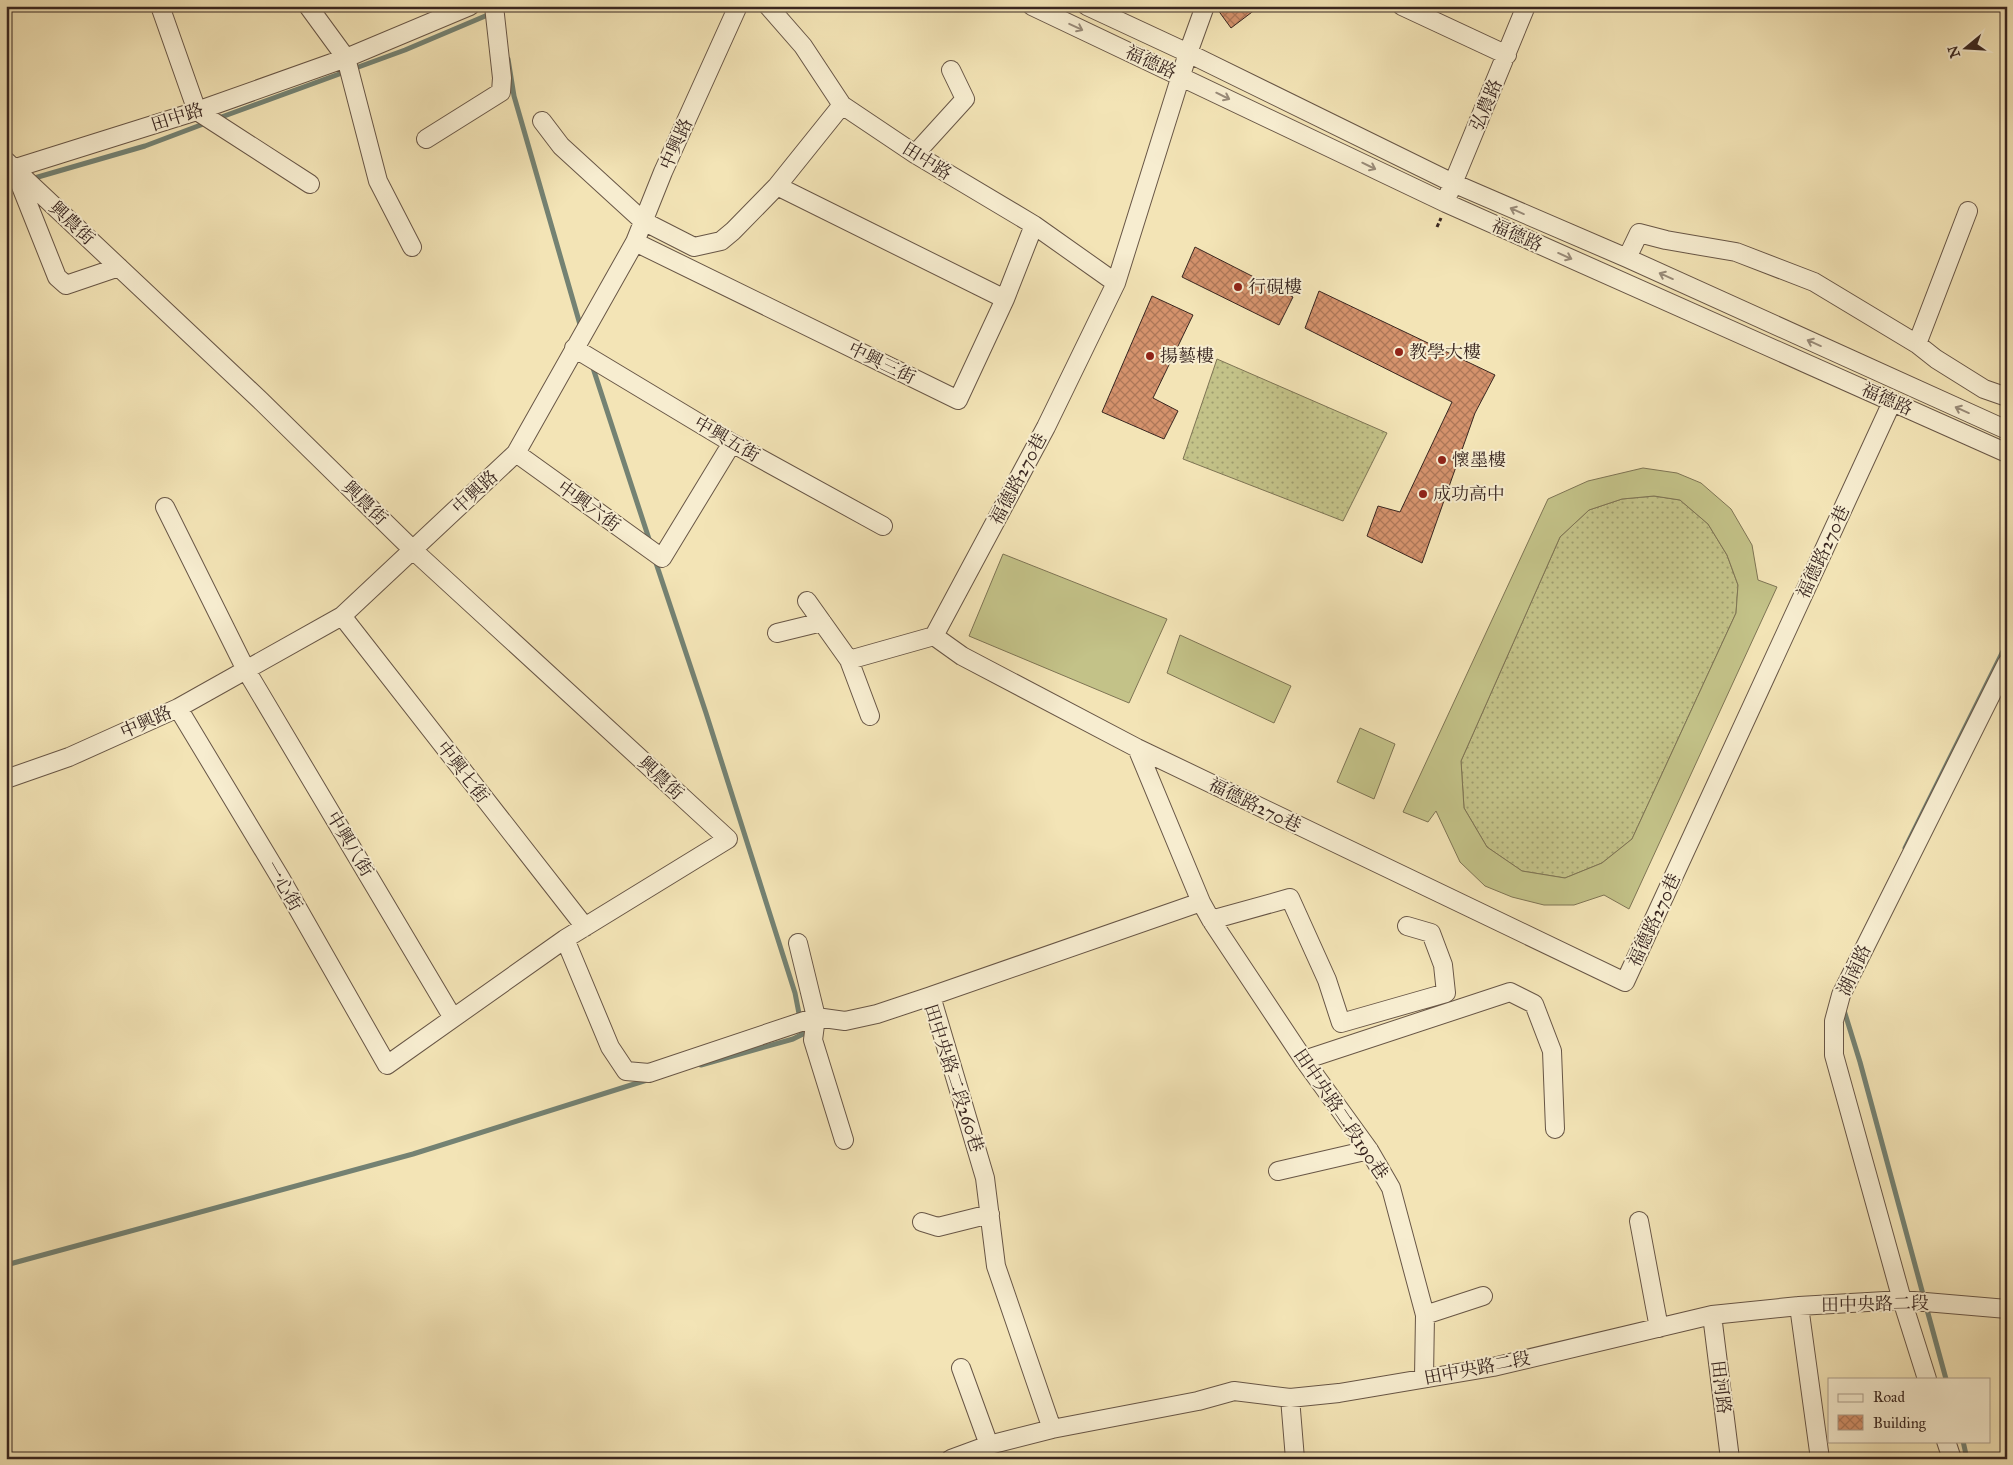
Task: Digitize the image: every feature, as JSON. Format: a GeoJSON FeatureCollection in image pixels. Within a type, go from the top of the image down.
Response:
{"type":"FeatureCollection","features":[{"type":"Feature","properties":{"kind":"street"},"geometry":{"type":"LineString","coordinates":[[160,6],[197,111],[310,184]]}},
{"type":"Feature","properties":{"kind":"street"},"geometry":{"type":"LineString","coordinates":[[308,6],[346,58],[378,181],[412,247]]}},
{"type":"Feature","properties":{"kind":"street","name":"田中路"},"geometry":{"type":"LineString","coordinates":[[9,167],[197,111],[346,58],[470,6]]}},
{"type":"Feature","properties":{"kind":"street"},"geometry":{"type":"LineString","coordinates":[[426,139],[501,92],[501,61],[494,6]]}},
{"type":"Feature","properties":{"kind":"street","name":"中興路"},"geometry":{"type":"LineString","coordinates":[[6,778],[69,757],[178,708],[342,616],[516,453],[635,242],[663,172],[738,6]]}},
{"type":"Feature","properties":{"kind":"street","name":"田中路"},"geometry":{"type":"LineString","coordinates":[[768,6],[803,46],[842,106],[915,154],[1034,225],[1116,283]]}},
{"type":"Feature","properties":{"kind":"street","name":"福德路"},"geometry":{"type":"LineString","coordinates":[[1032,6],[1446,203],[2007,453]]}},
{"type":"Feature","properties":{"kind":"street","name":"福德路"},"geometry":{"type":"LineString","coordinates":[[1087,6],[1188,53],[1453,183],[1627,258],[2007,430]]}},
{"type":"Feature","properties":{"kind":"street","name":"福德路270巷"},"geometry":{"type":"LineString","coordinates":[[1205,6],[1188,53],[1116,283],[1046,427],[934,636],[962,656],[1137,748],[1625,982],[1892,402]]}},
{"type":"Feature","properties":{"kind":"street"},"geometry":{"type":"LineString","coordinates":[[1402,6],[1507,55]]}},
{"type":"Feature","properties":{"kind":"street","name":"弘農路"},"geometry":{"type":"LineString","coordinates":[[1446,203],[1526,6]]}},
{"type":"Feature","properties":{"kind":"street"},"geometry":{"type":"LineString","coordinates":[[915,154],[965,99],[951,70]]}},
{"type":"Feature","properties":{"kind":"street"},"geometry":{"type":"LineString","coordinates":[[542,121],[561,146],[643,221],[694,247],[721,241],[733,232],[777,186],[842,106]]}},
{"type":"Feature","properties":{"kind":"street"},"geometry":{"type":"LineString","coordinates":[[9,167],[57,277],[66,285],[119,267]]}},
{"type":"Feature","properties":{"kind":"street","name":"興農街"},"geometry":{"type":"LineString","coordinates":[[9,167],[119,267],[260,400],[414,550],[728,839],[585,927]]}},
{"type":"Feature","properties":{"kind":"street"},"geometry":{"type":"LineString","coordinates":[[777,186],[1005,299]]}},
{"type":"Feature","properties":{"kind":"street"},"geometry":{"type":"LineString","coordinates":[[1917,344],[1968,211]]}},
{"type":"Feature","properties":{"kind":"street","name":"中興三街"},"geometry":{"type":"LineString","coordinates":[[635,242],[958,400],[1005,299],[1034,225]]}},
{"type":"Feature","properties":{"kind":"street"},"geometry":{"type":"LineString","coordinates":[[1627,258],[1639,233],[1666,240],[1736,252],[1814,282],[1917,344],[1936,359],[1984,389],[2007,397]]}},
{"type":"Feature","properties":{"kind":"street","name":"中興五街"},"geometry":{"type":"LineString","coordinates":[[574,348],[732,443],[883,526]]}},
{"type":"Feature","properties":{"kind":"street","name":"中興六街"},"geometry":{"type":"LineString","coordinates":[[516,453],[662,558],[732,443]]}},
{"type":"Feature","properties":{"kind":"street","name":"中興八街"},"geometry":{"type":"LineString","coordinates":[[165,507],[246,670],[453,1018]]}},
{"type":"Feature","properties":{"kind":"street"},"geometry":{"type":"LineString","coordinates":[[807,601],[849,660],[870,716]]}},
{"type":"Feature","properties":{"kind":"street","name":"中興七街"},"geometry":{"type":"LineString","coordinates":[[342,616],[585,927]]}},
{"type":"Feature","properties":{"kind":"street"},"geometry":{"type":"LineString","coordinates":[[777,633],[822,622]]}},
{"type":"Feature","properties":{"kind":"street"},"geometry":{"type":"LineString","coordinates":[[849,660],[934,636]]}},
{"type":"Feature","properties":{"kind":"street","name":"湖南路"},"geometry":{"type":"LineString","coordinates":[[1927,1378],[1917,1301],[1834,1055],[1834,1021],[1841,995],[2007,663]]}},
{"type":"Feature","properties":{"kind":"street","name":"一心街"},"geometry":{"type":"LineString","coordinates":[[178,708],[388,1065],[453,1018]]}},
{"type":"Feature","properties":{"kind":"street","name":"田中央路二段190巷"},"geometry":{"type":"LineString","coordinates":[[1137,748],[1201,902],[1211,920],[1304,1060],[1368,1150],[1391,1188],[1425,1315],[1424,1377]]}},
{"type":"Feature","properties":{"kind":"street"},"geometry":{"type":"LineString","coordinates":[[1211,920],[1290,898],[1327,980],[1341,1023],[1446,993],[1443,965],[1431,933],[1407,926]]}},
{"type":"Feature","properties":{"kind":"street"},"geometry":{"type":"LineString","coordinates":[[931,996],[1201,902]]}},
{"type":"Feature","properties":{"kind":"street"},"geometry":{"type":"LineString","coordinates":[[453,1018],[585,927]]}},
{"type":"Feature","properties":{"kind":"street","name":"田中央路二段260巷"},"geometry":{"type":"LineString","coordinates":[[565,939],[610,1047],[626,1071],[649,1073],[816,1017],[845,1021],[877,1014],[931,996],[985,1178],[996,1266],[1052,1429]]}},
{"type":"Feature","properties":{"kind":"street"},"geometry":{"type":"LineString","coordinates":[[798,942],[816,1017],[812,1040],[844,1140]]}},
{"type":"Feature","properties":{"kind":"street"},"geometry":{"type":"LineString","coordinates":[[1304,1060],[1510,992],[1534,1004],[1552,1051],[1555,1129]]}},
{"type":"Feature","properties":{"kind":"street"},"geometry":{"type":"LineString","coordinates":[[1278,1171],[1368,1150]]}},
{"type":"Feature","properties":{"kind":"street"},"geometry":{"type":"LineString","coordinates":[[922,1222],[938,1227],[990,1214]]}},
{"type":"Feature","properties":{"kind":"street"},"geometry":{"type":"LineString","coordinates":[[1639,1221],[1659,1328]]}},
{"type":"Feature","properties":{"kind":"street"},"geometry":{"type":"LineString","coordinates":[[1425,1315],[1483,1296]]}},
{"type":"Feature","properties":{"kind":"street","name":"田中央路二段"},"geometry":{"type":"LineString","coordinates":[[952,1459],[989,1445],[1052,1429],[1198,1401],[1234,1391],[1290,1398],[1339,1393],[1424,1377],[1493,1367],[1712,1315],[1799,1306],[1917,1301],[2007,1309]]}},
{"type":"Feature","properties":{"kind":"street"},"geometry":{"type":"LineString","coordinates":[[1799,1306],[1820,1459]]}},
{"type":"Feature","properties":{"kind":"street","name":"田河路"},"geometry":{"type":"LineString","coordinates":[[1712,1315],[1730,1459]]}},
{"type":"Feature","properties":{"kind":"street"},"geometry":{"type":"LineString","coordinates":[[961,1368],[989,1445]]}},
{"type":"Feature","properties":{"kind":"street"},"geometry":{"type":"LineString","coordinates":[[1290,1398],[1295,1459]]}},
{"type":"Feature","properties":{"kind":"street"},"geometry":{"type":"LineString","coordinates":[[1946,1442],[1952,1459]]}},
{"type":"Feature","properties":{"kind":"shaded area"},"geometry":{"type":"Polygon","coordinates":[[[1217,359],[1387,433],[1343,521],[1183,459],[1217,359]]]}},
{"type":"Feature","properties":{"kind":"shaded area"},"geometry":{"type":"Polygon","coordinates":[[[1643,468],[1677,473],[1701,483],[1731,509],[1752,545],[1758,580],[1777,587],[1629,909],[1604,895],[1574,905],[1544,905],[1512,897],[1485,886],[1460,862],[1436,811],[1428,822],[1403,812],[1548,499],[1588,481],[1643,468]],[[1654,496],[1622,499],[1589,510],[1560,537],[1461,761],[1464,808],[1487,847],[1522,871],[1565,878],[1602,863],[1632,839],[1736,613],[1738,585],[1727,555],[1708,524],[1680,500],[1654,496]]]}},
{"type":"Feature","properties":{"kind":"shaded area"},"geometry":{"type":"Polygon","coordinates":[[[1654,496],[1680,500],[1708,524],[1727,555],[1738,585],[1736,613],[1632,839],[1602,863],[1565,878],[1522,871],[1487,847],[1464,808],[1461,761],[1560,537],[1589,510],[1622,499],[1654,496]]]}},
{"type":"Feature","properties":{"kind":"shaded area"},"geometry":{"type":"Polygon","coordinates":[[[1003,554],[1167,619],[1129,703],[969,636],[1003,554]]]}},
{"type":"Feature","properties":{"kind":"shaded area"},"geometry":{"type":"Polygon","coordinates":[[[1180,635],[1291,686],[1274,723],[1167,673],[1180,635]]]}},
{"type":"Feature","properties":{"kind":"shaded area"},"geometry":{"type":"Polygon","coordinates":[[[1360,728],[1395,744],[1374,799],[1337,782],[1360,728]]]}},
{"type":"Feature","properties":{"kind":"building"},"geometry":{"type":"Polygon","coordinates":[[[1215,6],[1260,6],[1231,28],[1215,6]]]}},
{"type":"Feature","properties":{"kind":"building","name":"行硯樓"},"geometry":{"type":"Polygon","coordinates":[[[1195,247],[1293,297],[1279,325],[1182,277],[1195,247]]]}},
{"type":"Feature","properties":{"kind":"building"},"geometry":{"type":"Polygon","coordinates":[[[1319,291],[1495,375],[1475,413],[1422,563],[1367,536],[1378,506],[1400,512],[1452,402],[1305,328],[1319,291]]]}},
{"type":"Feature","properties":{"kind":"building","name":"揚藝樓"},"geometry":{"type":"Polygon","coordinates":[[[1152,296],[1193,315],[1153,398],[1178,411],[1164,439],[1102,412],[1152,296]]]}},
{"type":"Feature","properties":{"kind":"waterway"},"geometry":{"type":"LineString","coordinates":[[498,10],[508,6]]}},
{"type":"Feature","properties":{"kind":"waterway"},"geometry":{"type":"LineString","coordinates":[[216,119],[405,50],[490,14]]}},
{"type":"Feature","properties":{"kind":"waterway"},"geometry":{"type":"LineString","coordinates":[[508,59],[514,96],[581,328]]}},
{"type":"Feature","properties":{"kind":"waterway"},"geometry":{"type":"LineString","coordinates":[[31,179],[145,146],[206,123]]}},
{"type":"Feature","properties":{"kind":"waterway"},"geometry":{"type":"LineString","coordinates":[[592,365],[650,542]]}},
{"type":"Feature","properties":{"kind":"waterway"},"geometry":{"type":"LineString","coordinates":[[655,560],[795,993],[803,1034],[793,1039],[701,1065]]}},
{"type":"Feature","properties":{"kind":"waterway"},"geometry":{"type":"LineString","coordinates":[[1905,848],[2007,643]]}},
{"type":"Feature","properties":{"kind":"waterway"},"geometry":{"type":"LineString","coordinates":[[1843,1007],[1860,1062],[1924,1298]]}},
{"type":"Feature","properties":{"kind":"waterway"},"geometry":{"type":"LineString","coordinates":[[6,1265],[413,1154],[647,1080]]}},
{"type":"Feature","properties":{"kind":"waterway"},"geometry":{"type":"LineString","coordinates":[[1926,1306],[1946,1378]]}},
{"type":"Feature","properties":{"kind":"waterway"},"geometry":{"type":"LineString","coordinates":[[1963,1442],[1967,1459]]}},
{"type":"Feature","properties":{"kind":"place","name":"行硯樓"},"geometry":{"type":"Point","coordinates":[1238,287]}},
{"type":"Feature","properties":{"kind":"place","name":"教學大樓"},"geometry":{"type":"Point","coordinates":[1399,352]}},
{"type":"Feature","properties":{"kind":"place","name":"揚藝樓"},"geometry":{"type":"Point","coordinates":[1150,356]}},
{"type":"Feature","properties":{"kind":"place","name":"懷墨樓"},"geometry":{"type":"Point","coordinates":[1442,460]}},
{"type":"Feature","properties":{"kind":"place","name":"成功高中"},"geometry":{"type":"Point","coordinates":[1423,494]}}]}
